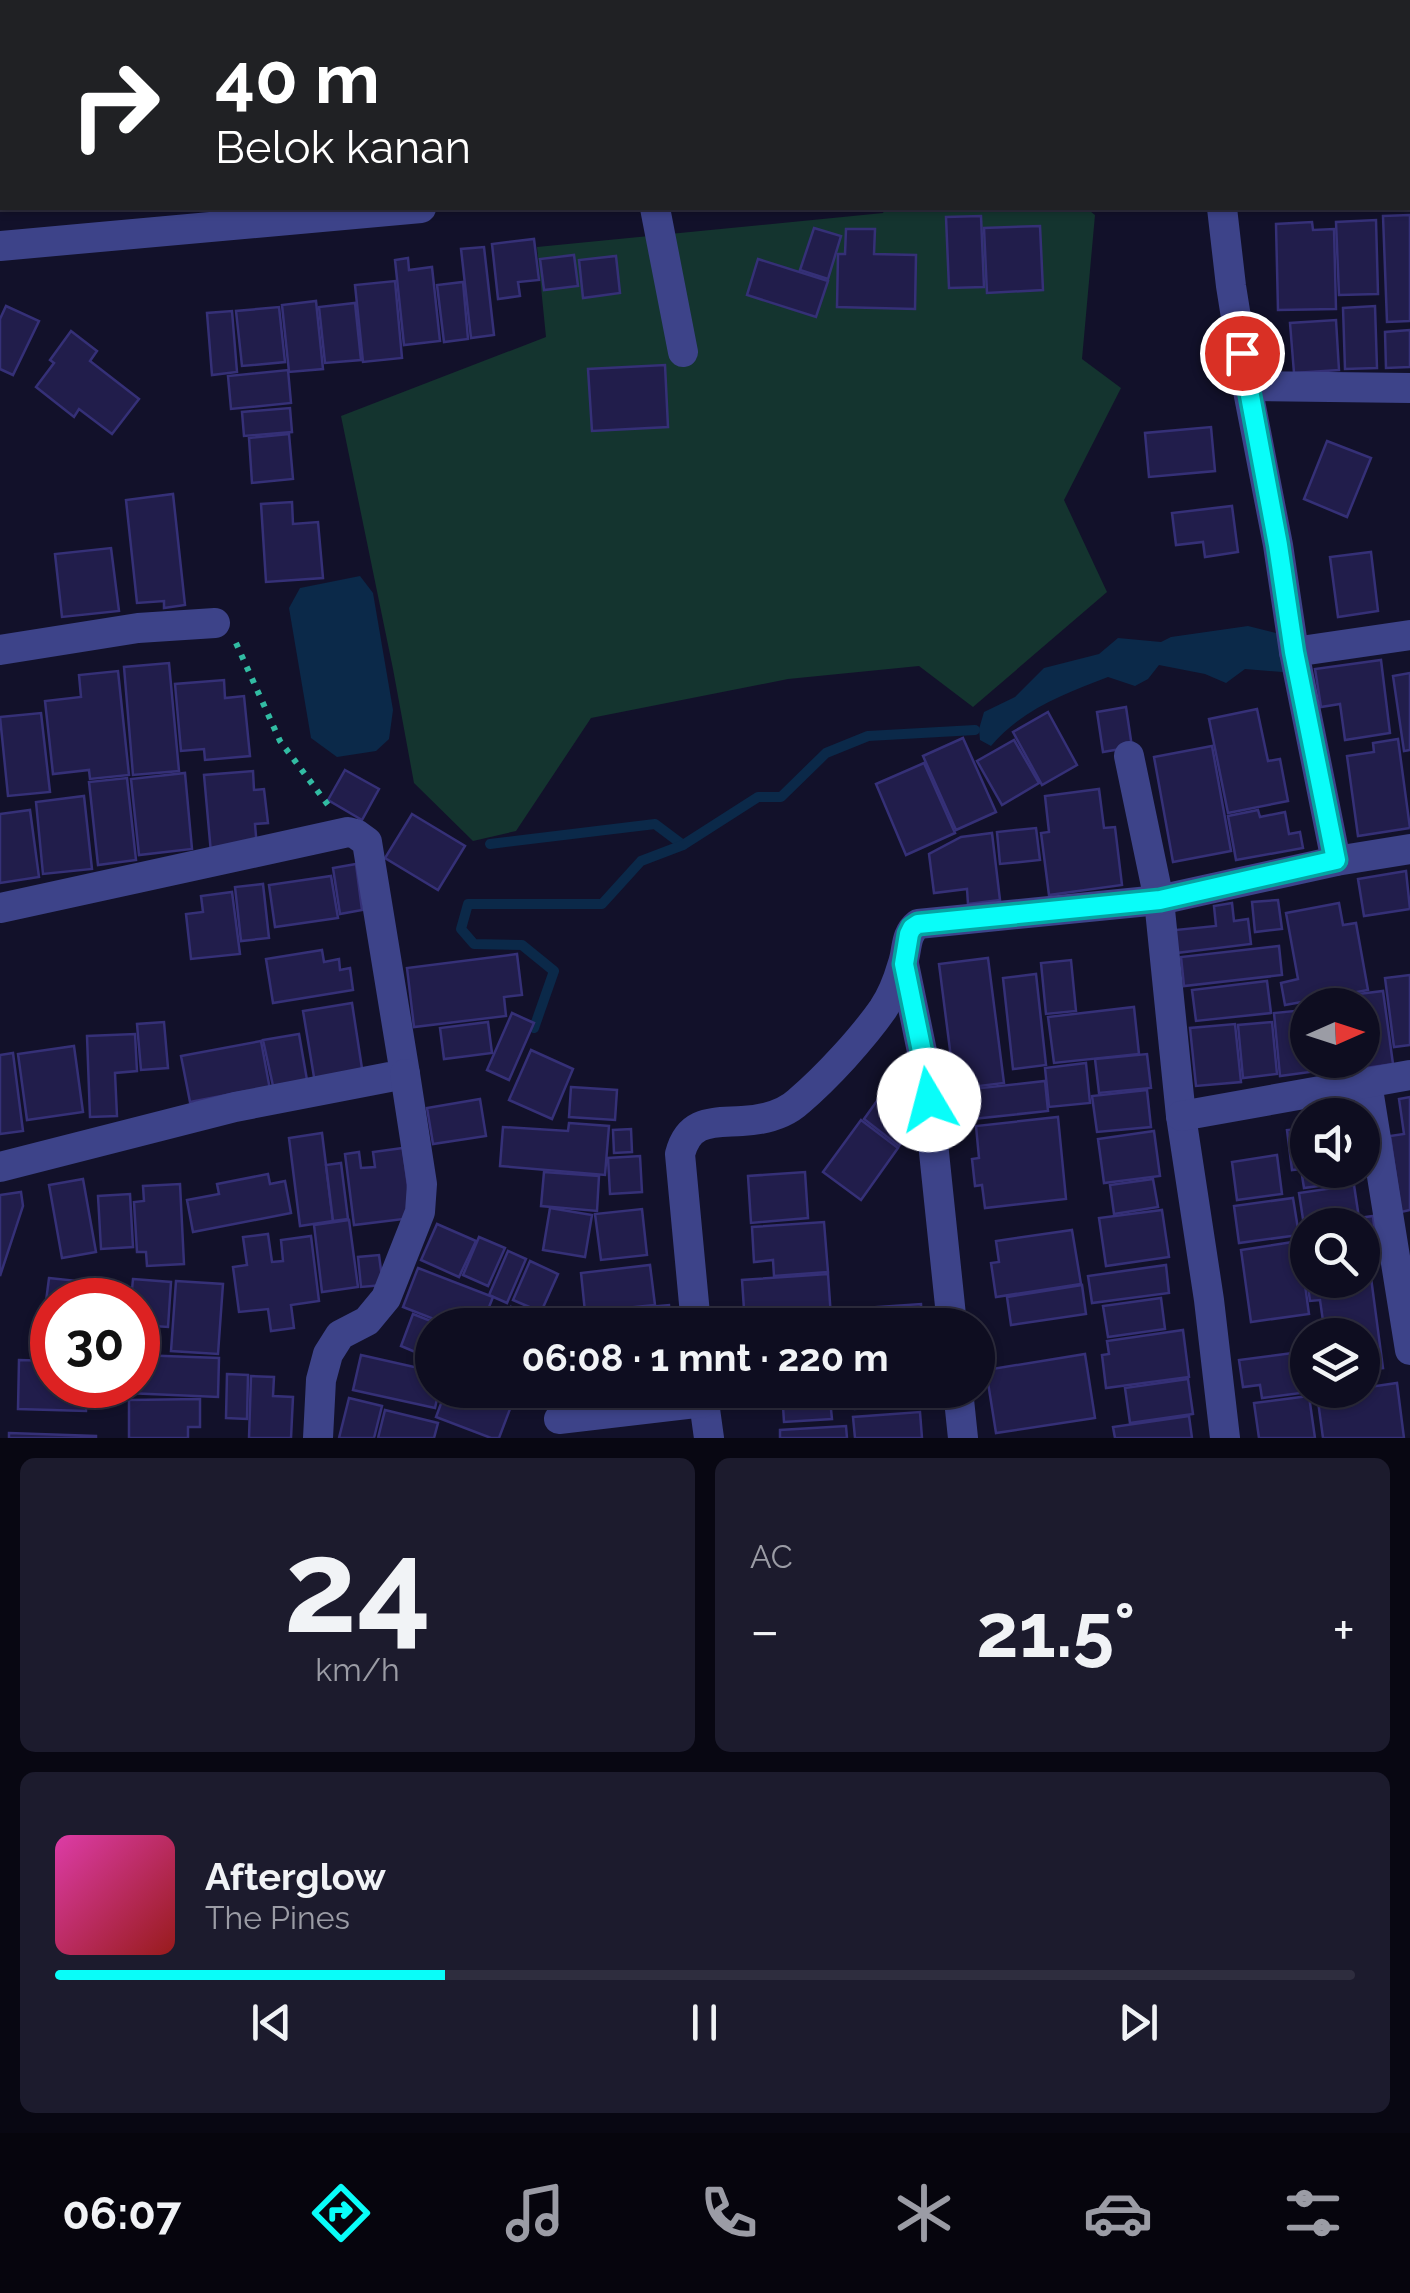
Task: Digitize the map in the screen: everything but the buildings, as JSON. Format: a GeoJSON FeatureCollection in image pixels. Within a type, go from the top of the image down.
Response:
{"type":"FeatureCollection","features":[{"type":"Feature","properties":{"kind":"street"},"geometry":{"type":"LineString","coordinates":[[0,246],[399,210]]}},
{"type":"Feature","properties":{"kind":"street"},"geometry":{"type":"LineString","coordinates":[[655,210],[683,352]]}},
{"type":"Feature","properties":{"kind":"street"},"geometry":{"type":"LineString","coordinates":[[1222,210],[1247,386],[1336,860]]}},
{"type":"Feature","properties":{"kind":"street"},"geometry":{"type":"LineString","coordinates":[[1247,386],[1410,388]]}},
{"type":"Feature","properties":{"kind":"street"},"geometry":{"type":"LineString","coordinates":[[0,650],[138,628],[215,623]]}},
{"type":"Feature","properties":{"kind":"street"},"geometry":{"type":"LineString","coordinates":[[1294,652],[1410,635]]}},
{"type":"Feature","properties":{"kind":"street"},"geometry":{"type":"LineString","coordinates":[[1129,756],[1160,900],[1182,1116],[1225,1438]]}},
{"type":"Feature","properties":{"kind":"street"},"geometry":{"type":"LineString","coordinates":[[0,908],[348,832],[367,842],[421,1170],[420,1212],[386,1298],[367,1321],[340,1335],[328,1354],[321,1380],[318,1438]]}},
{"type":"Feature","properties":{"kind":"street"},"geometry":{"type":"LineString","coordinates":[[694,1308],[682,1145],[702,1125],[714,1121],[770,1118],[795,1106],[826,1077],[884,1007],[904,964],[909,934],[918,924],[1160,900],[1336,860],[1410,850]]}},
{"type":"Feature","properties":{"kind":"street"},"geometry":{"type":"LineString","coordinates":[[904,964],[925,1066],[950,1308]]}},
{"type":"Feature","properties":{"kind":"street"},"geometry":{"type":"LineString","coordinates":[[0,1166],[235,1107],[405,1074]]}},
{"type":"Feature","properties":{"kind":"street"},"geometry":{"type":"LineString","coordinates":[[1182,1116],[1410,1075]]}},
{"type":"Feature","properties":{"kind":"street"},"geometry":{"type":"LineString","coordinates":[[1368,1083],[1410,1350]]}},
{"type":"Feature","properties":{"kind":"street"},"geometry":{"type":"LineString","coordinates":[[559,1419],[628,1408]]}},
{"type":"Feature","properties":{"kind":"street"},"geometry":{"type":"LineString","coordinates":[[705,1408],[709,1438]]}},
{"type":"Feature","properties":{"kind":"street"},"geometry":{"type":"LineString","coordinates":[[960,1408],[963,1438]]}},
{"type":"Feature","properties":{"kind":"path"},"geometry":{"type":"LineString","coordinates":[[215,623],[230,629],[280,740],[348,832]]}},
{"type":"Feature","properties":{"kind":"green space"},"geometry":{"type":"Polygon","coordinates":[[[1089,210],[1095,215],[1082,359],[1121,388],[1064,500],[1107,592],[973,707],[919,666],[788,679],[591,718],[516,831],[473,841],[414,783],[341,416],[546,337],[537,247],[883,213],[1089,210]]]}},
{"type":"Feature","properties":{"kind":"water"},"geometry":{"type":"Polygon","coordinates":[[[360,576],[373,593],[393,710],[389,739],[376,751],[337,757],[311,738],[289,608],[300,588],[360,576]]]}},
{"type":"Feature","properties":{"kind":"water"},"geometry":{"type":"Polygon","coordinates":[[[1248,626],[1276,633],[1294,673],[1245,669],[1226,683],[1205,674],[1159,665],[1148,679],[1135,686],[1108,677],[1030,713],[991,746],[980,740],[984,712],[1015,697],[1044,668],[1099,654],[1118,638],[1161,642],[1171,637],[1248,626]]]}},
{"type":"Feature","properties":{"kind":"waterway"},"geometry":{"type":"LineString","coordinates":[[534,1028],[554,971],[522,945],[474,944],[461,929],[468,904],[602,904],[641,861],[683,845],[758,797],[781,797],[826,753],[868,736],[975,730]]}},
{"type":"Feature","properties":{"kind":"waterway"},"geometry":{"type":"LineString","coordinates":[[490,844],[655,824],[683,845]]}},
{"type":"Feature","properties":{"kind":"route"},"geometry":{"type":"LineString","coordinates":[[929,1100],[904,964],[909,934],[918,924],[1160,900],[1336,860],[1294,652],[1242,353]]}}]}
